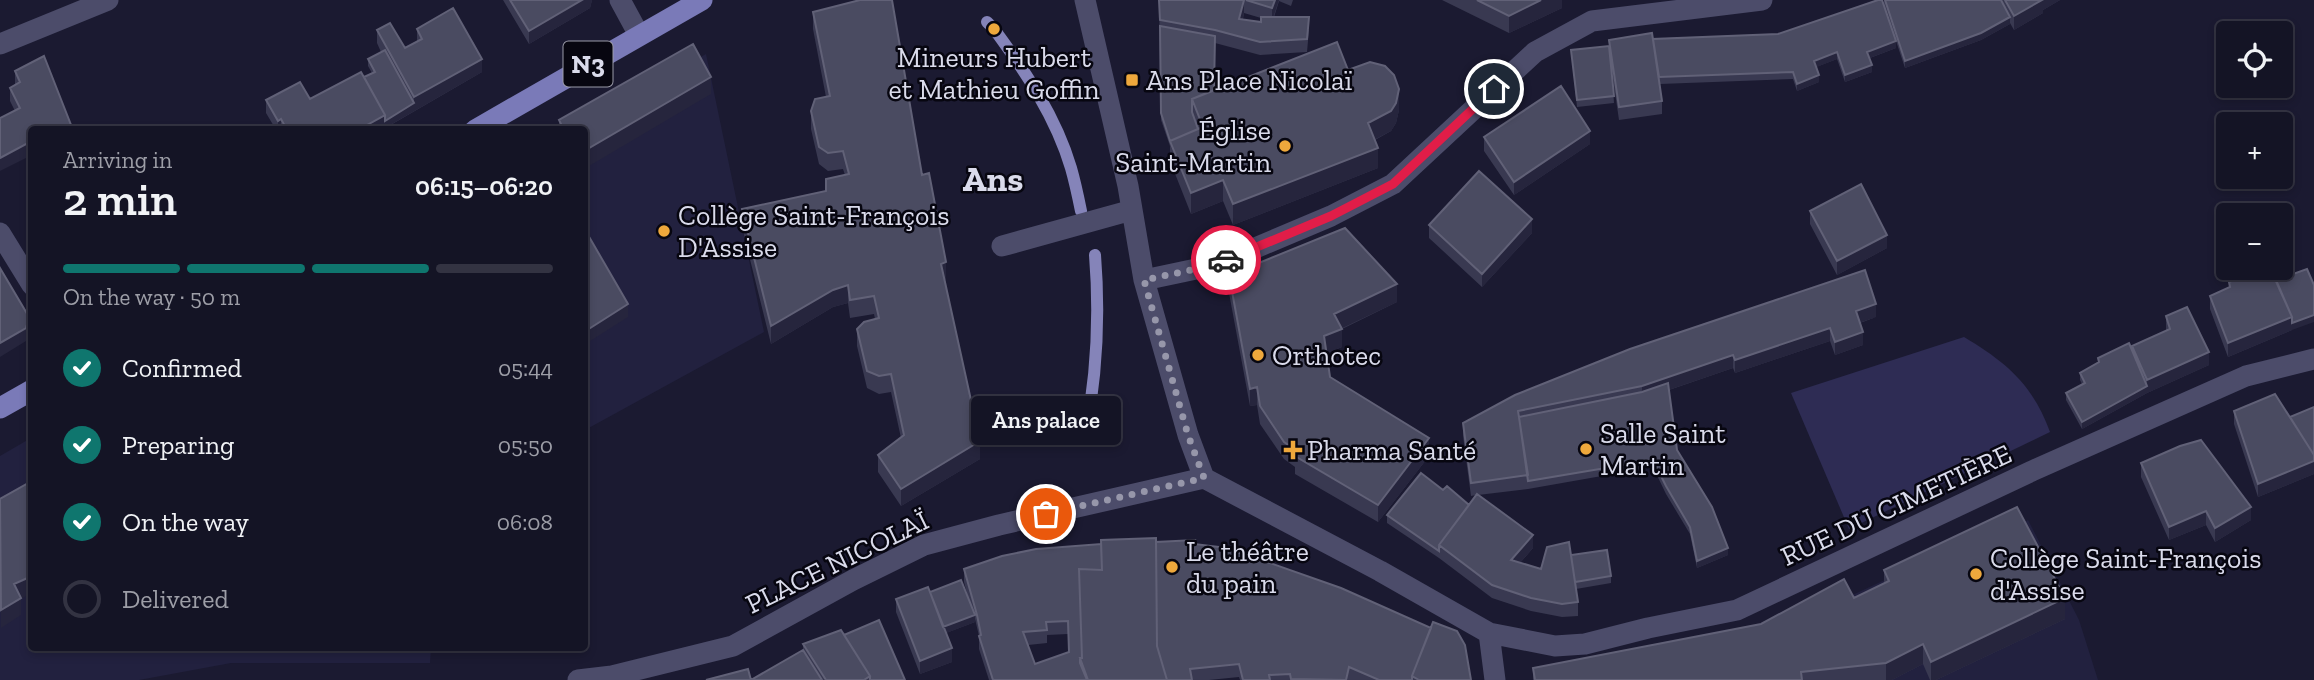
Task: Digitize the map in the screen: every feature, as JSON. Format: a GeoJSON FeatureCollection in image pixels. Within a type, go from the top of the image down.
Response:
{"type":"FeatureCollection","features":[{"type":"Feature","properties":{"kind":"main road","name":"N3"},"geometry":{"type":"LineString","coordinates":[[482,126],[702,0]]}},
{"type":"Feature","properties":{"kind":"main road"},"geometry":{"type":"LineString","coordinates":[[0,408],[28,392]]}},
{"type":"Feature","properties":{"kind":"street"},"geometry":{"type":"LineString","coordinates":[[0,44],[107,0]]}},
{"type":"Feature","properties":{"kind":"street"},"geometry":{"type":"LineString","coordinates":[[620,0],[639,35]]}},
{"type":"Feature","properties":{"kind":"street"},"geometry":{"type":"LineString","coordinates":[[1086,0],[1132,209],[1144,280],[1188,435],[1204,478],[1380,571],[1489,634],[1495,680]]}},
{"type":"Feature","properties":{"kind":"street"},"geometry":{"type":"LineString","coordinates":[[1144,280],[1215,265],[1331,216],[1393,184],[1535,51],[1592,22],[1762,0]]}},
{"type":"Feature","properties":{"kind":"street"},"geometry":{"type":"LineString","coordinates":[[1002,246],[1132,209]]}},
{"type":"Feature","properties":{"kind":"street"},"geometry":{"type":"LineString","coordinates":[[0,233],[28,278]]}},
{"type":"Feature","properties":{"kind":"street","name":"RUE DU CIMETIÈRE"},"geometry":{"type":"LineString","coordinates":[[1489,634],[1555,646],[1585,644],[1737,610],[2032,471],[2246,376],[2314,359]]}},
{"type":"Feature","properties":{"kind":"street","name":"PLACE NICOLAÏ"},"geometry":{"type":"LineString","coordinates":[[578,680],[612,676],[733,646],[853,580],[924,545],[999,524],[1204,478]]}},
{"type":"Feature","properties":{"kind":"shaded area","name":"Collège Saint-François D'Assise"},"geometry":{"type":"Polygon","coordinates":[[[706,54],[764,332],[588,428],[588,126],[581,126],[706,54]]]}},
{"type":"Feature","properties":{"kind":"shaded area"},"geometry":{"type":"Polygon","coordinates":[[[1964,337],[1993,356],[2016,376],[2035,401],[2050,432],[1849,529],[1791,393],[1964,337]]]}},
{"type":"Feature","properties":{"kind":"shaded area"},"geometry":{"type":"Polygon","coordinates":[[[28,440],[28,651],[431,651],[430,663],[231,663],[139,680],[0,680],[0,456],[28,440]]]}},
{"type":"Feature","properties":{"kind":"shaded area","name":"Collège Saint-François d'Assise"},"geometry":{"type":"Polygon","coordinates":[[[2028,520],[2079,620],[2098,680],[1556,680],[1762,637],[2012,521],[2017,528],[2028,520]]]}},
{"type":"Feature","properties":{"kind":"building"},"geometry":{"type":"Polygon","coordinates":[[[510,0],[582,0],[529,31],[510,0]]]}},
{"type":"Feature","properties":{"kind":"building"},"geometry":{"type":"Polygon","coordinates":[[[860,0],[892,0],[922,175],[929,173],[946,262],[941,264],[980,441],[901,489],[878,455],[904,435],[891,374],[879,376],[867,371],[857,329],[864,322],[879,318],[874,296],[850,300],[848,285],[833,290],[771,326],[742,209],[826,191],[826,179],[849,174],[843,151],[828,153],[819,147],[811,111],[815,99],[830,96],[813,12],[860,0]]]}},
{"type":"Feature","properties":{"kind":"building"},"geometry":{"type":"Polygon","coordinates":[[[1159,0],[1244,0],[1239,19],[1261,22],[1261,17],[1309,17],[1307,39],[1260,42],[1160,20],[1159,0]]]}},
{"type":"Feature","properties":{"kind":"building"},"geometry":{"type":"Polygon","coordinates":[[[1246,0],[1275,0],[1272,8],[1246,0]]]}},
{"type":"Feature","properties":{"kind":"building"},"geometry":{"type":"Polygon","coordinates":[[[1477,0],[1541,0],[1509,16],[1477,0]]]}},
{"type":"Feature","properties":{"kind":"building"},"geometry":{"type":"Polygon","coordinates":[[[1882,0],[1896,41],[1867,52],[1872,65],[1845,75],[1837,52],[1814,61],[1819,75],[1797,84],[1793,72],[1659,77],[1653,39],[1778,34],[1882,0]]]}},
{"type":"Feature","properties":{"kind":"building"},"geometry":{"type":"Polygon","coordinates":[[[1885,0],[2001,0],[2010,17],[1981,33],[1905,61],[1885,0]]]}},
{"type":"Feature","properties":{"kind":"building"},"geometry":{"type":"Polygon","coordinates":[[[2005,0],[2042,0],[2014,16],[2005,0]]]}},
{"type":"Feature","properties":{"kind":"building"},"geometry":{"type":"Polygon","coordinates":[[[453,8],[482,59],[414,97],[377,30],[390,23],[405,48],[422,39],[417,29],[453,8]]]}},
{"type":"Feature","properties":{"kind":"building"},"geometry":{"type":"Polygon","coordinates":[[[1160,26],[1215,36],[1214,90],[1192,99],[1192,112],[1198,129],[1170,141],[1161,113],[1160,26]]]}},
{"type":"Feature","properties":{"kind":"building"},"geometry":{"type":"Polygon","coordinates":[[[1652,33],[1662,101],[1619,107],[1609,40],[1652,33]]]}},
{"type":"Feature","properties":{"kind":"building","name":"Église Saint-Martin"},"geometry":{"type":"Polygon","coordinates":[[[1337,42],[1348,70],[1370,62],[1385,66],[1394,75],[1399,89],[1396,103],[1391,111],[1368,123],[1378,148],[1233,204],[1223,180],[1191,193],[1170,141],[1203,127],[1192,99],[1337,42]]]}},
{"type":"Feature","properties":{"kind":"building"},"geometry":{"type":"Polygon","coordinates":[[[693,44],[711,77],[588,149],[588,126],[562,126],[559,120],[693,44]]]}},
{"type":"Feature","properties":{"kind":"building"},"geometry":{"type":"Polygon","coordinates":[[[1609,46],[1614,96],[1577,100],[1571,50],[1609,46]]]}},
{"type":"Feature","properties":{"kind":"building"},"geometry":{"type":"Polygon","coordinates":[[[385,50],[414,103],[385,121],[385,115],[364,77],[375,72],[368,59],[385,50]]]}},
{"type":"Feature","properties":{"kind":"building"},"geometry":{"type":"Polygon","coordinates":[[[44,56],[71,126],[28,126],[28,143],[0,158],[0,118],[20,108],[10,88],[20,82],[15,71],[44,56]]]}},
{"type":"Feature","properties":{"kind":"building"},"geometry":{"type":"Polygon","coordinates":[[[361,72],[385,115],[365,126],[285,126],[281,119],[278,121],[266,100],[300,82],[310,99],[361,72]]]}},
{"type":"Feature","properties":{"kind":"building"},"geometry":{"type":"Polygon","coordinates":[[[1561,86],[1590,131],[1514,182],[1484,137],[1561,86]]]}},
{"type":"Feature","properties":{"kind":"building"},"geometry":{"type":"Polygon","coordinates":[[[1479,171],[1532,219],[1482,274],[1429,225],[1479,171]]]}},
{"type":"Feature","properties":{"kind":"building"},"geometry":{"type":"Polygon","coordinates":[[[1861,184],[1887,235],[1837,261],[1810,211],[1861,184]]]}},
{"type":"Feature","properties":{"kind":"building"},"geometry":{"type":"Polygon","coordinates":[[[1345,228],[1397,284],[1334,314],[1342,329],[1324,336],[1330,377],[1429,438],[1378,505],[1295,456],[1297,451],[1284,442],[1260,406],[1257,387],[1250,389],[1229,275],[1345,228]]]}},
{"type":"Feature","properties":{"kind":"building"},"geometry":{"type":"Polygon","coordinates":[[[588,235],[628,304],[588,329],[588,235]]]}},
{"type":"Feature","properties":{"kind":"building"},"geometry":{"type":"Polygon","coordinates":[[[0,268],[28,315],[28,321],[26,328],[0,343],[0,268]]]}},
{"type":"Feature","properties":{"kind":"building"},"geometry":{"type":"Polygon","coordinates":[[[2307,269],[2314,285],[2314,315],[2292,323],[2276,280],[2293,280],[2293,274],[2307,269]]]}},
{"type":"Feature","properties":{"kind":"building"},"geometry":{"type":"Polygon","coordinates":[[[1865,270],[1876,304],[1856,311],[1863,332],[1835,342],[1830,328],[1735,360],[1733,355],[1642,386],[1518,411],[1528,475],[1471,483],[1463,423],[1515,395],[1630,349],[1865,270]]]}},
{"type":"Feature","properties":{"kind":"building"},"geometry":{"type":"Polygon","coordinates":[[[2275,280],[2292,317],[2228,343],[2210,296],[2230,287],[2229,282],[2275,280]]]}},
{"type":"Feature","properties":{"kind":"building"},"geometry":{"type":"Polygon","coordinates":[[[2187,307],[2209,352],[2147,380],[2132,346],[2170,329],[2166,316],[2187,307]]]}},
{"type":"Feature","properties":{"kind":"building"},"geometry":{"type":"Polygon","coordinates":[[[2129,343],[2147,386],[2082,422],[2066,393],[2085,383],[2080,373],[2099,362],[2098,358],[2129,343]]]}},
{"type":"Feature","properties":{"kind":"building"},"geometry":{"type":"Polygon","coordinates":[[[1668,383],[1677,450],[1712,507],[1728,548],[1697,561],[1690,527],[1653,460],[1528,481],[1519,417],[1642,392],[1668,383]]]}},
{"type":"Feature","properties":{"kind":"building"},"geometry":{"type":"Polygon","coordinates":[[[2275,394],[2314,455],[2314,461],[2258,484],[2234,411],[2275,394]]]}},
{"type":"Feature","properties":{"kind":"building"},"geometry":{"type":"Polygon","coordinates":[[[2314,407],[2314,455],[2290,417],[2314,407]]]}},
{"type":"Feature","properties":{"kind":"building"},"geometry":{"type":"Polygon","coordinates":[[[2201,440],[2251,507],[2215,528],[2206,511],[2169,527],[2141,463],[2201,440]]]}},
{"type":"Feature","properties":{"kind":"building"},"geometry":{"type":"Polygon","coordinates":[[[1421,473],[1443,490],[1447,486],[1469,505],[1439,545],[1439,551],[1387,515],[1421,473]]]}},
{"type":"Feature","properties":{"kind":"building"},"geometry":{"type":"Polygon","coordinates":[[[28,483],[28,578],[14,584],[21,598],[1,610],[0,499],[28,483]]]}},
{"type":"Feature","properties":{"kind":"building"},"geometry":{"type":"Polygon","coordinates":[[[1477,494],[1533,535],[1511,560],[1541,569],[1547,547],[1569,542],[1578,602],[1562,604],[1531,598],[1492,585],[1439,545],[1477,494]]]}},
{"type":"Feature","properties":{"kind":"building","name":"Collège Saint-François d'Assise"},"geometry":{"type":"Polygon","coordinates":[[[2017,507],[2065,598],[1931,662],[1923,644],[1886,663],[1801,672],[1802,680],[1535,680],[1533,668],[1761,624],[1844,579],[1854,598],[1889,581],[1884,570],[2017,507]]]}},
{"type":"Feature","properties":{"kind":"building"},"geometry":{"type":"Polygon","coordinates":[[[1156,538],[1157,646],[1167,680],[1088,680],[1080,658],[1079,569],[1102,570],[1101,540],[1156,538]]]}},
{"type":"Feature","properties":{"kind":"building"},"geometry":{"type":"Polygon","coordinates":[[[1195,540],[1194,544],[1219,547],[1253,557],[1341,588],[1431,628],[1412,680],[1379,680],[1349,667],[1346,680],[1291,679],[1290,674],[1269,675],[1270,680],[1243,680],[1239,664],[1190,669],[1192,680],[1167,680],[1157,646],[1156,542],[1195,540]]]}},
{"type":"Feature","properties":{"kind":"building"},"geometry":{"type":"Polygon","coordinates":[[[1101,544],[1102,570],[1079,569],[1080,663],[1087,680],[993,680],[979,636],[977,615],[964,569],[1002,556],[1036,549],[1101,544]],[[1068,621],[1046,622],[1047,630],[1023,632],[1035,664],[1069,652],[1068,621]]]}},
{"type":"Feature","properties":{"kind":"building"},"geometry":{"type":"Polygon","coordinates":[[[1607,550],[1611,576],[1575,582],[1571,555],[1607,550]]]}},
{"type":"Feature","properties":{"kind":"building"},"geometry":{"type":"Polygon","coordinates":[[[961,580],[975,615],[943,627],[930,592],[961,580]]]}},
{"type":"Feature","properties":{"kind":"building"},"geometry":{"type":"Polygon","coordinates":[[[928,587],[952,648],[920,661],[896,599],[928,587]]]}},
{"type":"Feature","properties":{"kind":"building"},"geometry":{"type":"Polygon","coordinates":[[[879,620],[905,680],[870,680],[844,635],[879,620]]]}},
{"type":"Feature","properties":{"kind":"building"},"geometry":{"type":"Polygon","coordinates":[[[1433,622],[1457,631],[1465,645],[1471,680],[1419,680],[1412,676],[1433,622]]]}},
{"type":"Feature","properties":{"kind":"building"},"geometry":{"type":"Polygon","coordinates":[[[841,630],[870,676],[864,680],[826,680],[803,644],[841,630]]]}},
{"type":"Feature","properties":{"kind":"building"},"geometry":{"type":"Polygon","coordinates":[[[803,650],[822,680],[751,680],[803,650]]]}},
{"type":"Feature","properties":{"kind":"building"},"geometry":{"type":"Polygon","coordinates":[[[748,669],[751,680],[706,680],[748,669]]]}},
{"type":"Feature","properties":{"kind":"waterway"},"geometry":{"type":"LineString","coordinates":[[987,22],[1017,61],[1057,131],[1071,168],[1081,211]]}},
{"type":"Feature","properties":{"kind":"waterway"},"geometry":{"type":"LineString","coordinates":[[1085,436],[1096,346],[1095,255]]}},
{"type":"Feature","properties":{"kind":"way so far"},"geometry":{"type":"LineString","coordinates":[[1046,514],[1204,478],[1188,435],[1144,280],[1215,265],[1226,260]]}},
{"type":"Feature","properties":{"kind":"place","name":"Mineurs Hubert et Mathieu Goffin"},"geometry":{"type":"Point","coordinates":[994,29]}},
{"type":"Feature","properties":{"kind":"place","name":"Ans Place Nicolaï"},"geometry":{"type":"Point","coordinates":[1132,80]}},
{"type":"Feature","properties":{"kind":"place","name":"Église Saint-Martin"},"geometry":{"type":"Point","coordinates":[1285,146]}},
{"type":"Feature","properties":{"kind":"place","name":"Collège Saint-François D'Assise"},"geometry":{"type":"Point","coordinates":[664,231]}},
{"type":"Feature","properties":{"kind":"place","name":"Orthotec"},"geometry":{"type":"Point","coordinates":[1258,355]}},
{"type":"Feature","properties":{"kind":"place","name":"Salle Saint Martin"},"geometry":{"type":"Point","coordinates":[1586,449]}},
{"type":"Feature","properties":{"kind":"place","name":"Pharma Santé"},"geometry":{"type":"Point","coordinates":[1293,450]}},
{"type":"Feature","properties":{"kind":"place","name":"Ans palace"},"geometry":{"type":"Point","coordinates":[1046,514]}},
{"type":"Feature","properties":{"kind":"place","name":"Le théâtre du pain"},"geometry":{"type":"Point","coordinates":[1172,567]}},
{"type":"Feature","properties":{"kind":"place","name":"Collège Saint-François d'Assise"},"geometry":{"type":"Point","coordinates":[1976,574]}},
{"type":"Feature","properties":{"kind":"district","name":"Ans"},"geometry":{"type":"Point","coordinates":[993,179]}},
{"type":"Feature","properties":{"kind":"route"},"geometry":{"type":"LineString","coordinates":[[1226,260],[1331,216],[1393,184],[1494,89]]}}]}
